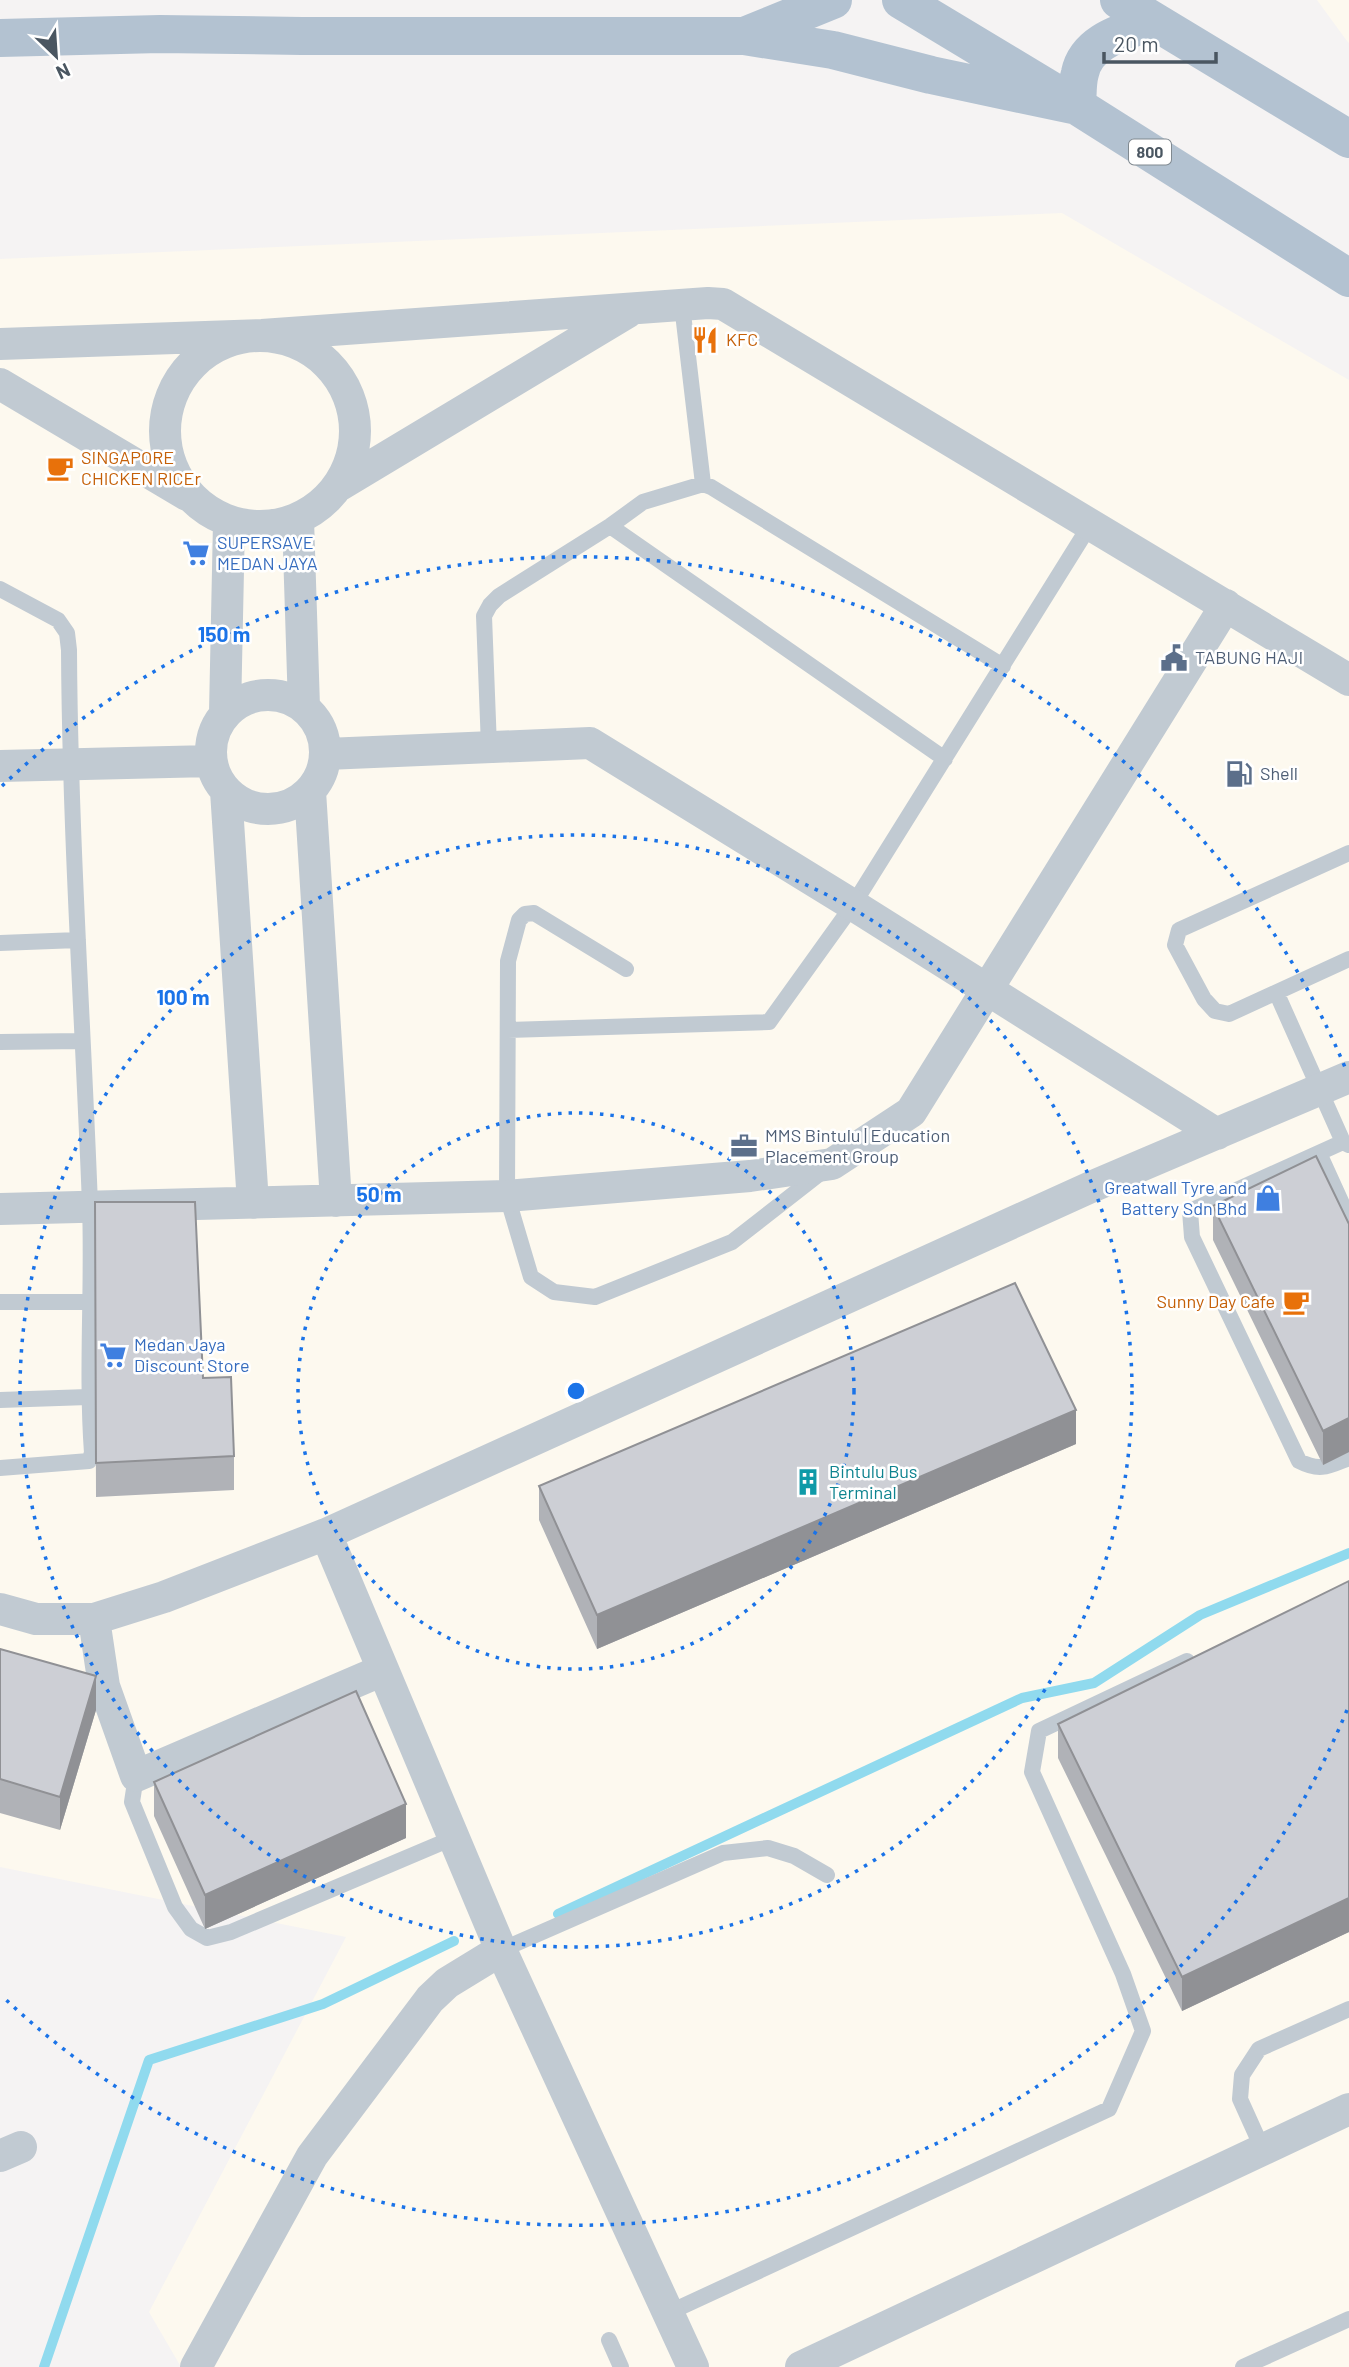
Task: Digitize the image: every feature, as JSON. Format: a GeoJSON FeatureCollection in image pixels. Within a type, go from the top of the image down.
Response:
{"type":"FeatureCollection","features":[{"type":"Feature","properties":{"kind":"main road"},"geometry":{"type":"LineString","coordinates":[[0,38],[201,34],[744,36],[833,0]]}},
{"type":"Feature","properties":{"kind":"main road"},"geometry":{"type":"LineString","coordinates":[[901,0],[1077,106],[1080,73],[1086,55],[1145,10]]}},
{"type":"Feature","properties":{"kind":"main road"},"geometry":{"type":"LineString","coordinates":[[1119,0],[1145,10],[1344,130]]}},
{"type":"Feature","properties":{"kind":"main road","name":"800"},"geometry":{"type":"LineString","coordinates":[[744,36],[833,50],[930,75],[1077,106],[1349,278]]}},
{"type":"Feature","properties":{"kind":"street"},"geometry":{"type":"LineString","coordinates":[[0,344],[262,335],[723,304],[1349,680]]}},
{"type":"Feature","properties":{"kind":"street"},"geometry":{"type":"LineString","coordinates":[[0,384],[188,495],[207,511],[229,522],[252,527],[276,526],[298,519],[321,505],[340,485],[632,309]]}},
{"type":"Feature","properties":{"kind":"street"},"geometry":{"type":"LineString","coordinates":[[188,495],[171,469],[164,438],[168,407],[181,377],[203,355],[231,340],[262,335],[292,341],[318,354],[338,375],[352,401],[356,430],[352,458],[340,485]]}},
{"type":"Feature","properties":{"kind":"street"},"geometry":{"type":"LineString","coordinates":[[298,519],[304,707]]}},
{"type":"Feature","properties":{"kind":"street"},"geometry":{"type":"LineString","coordinates":[[225,713],[229,522]]}},
{"type":"Feature","properties":{"kind":"street"},"geometry":{"type":"LineString","coordinates":[[0,1209],[507,1196],[750,1176],[832,1164],[911,1112],[1226,605]]}},
{"type":"Feature","properties":{"kind":"street"},"geometry":{"type":"LineString","coordinates":[[272,694],[289,698],[304,707],[316,720],[324,736],[326,754],[321,774],[310,790],[295,802],[277,809],[240,803],[226,791],[216,777],[211,761],[211,744],[216,727],[225,713],[239,702],[272,694]]}},
{"type":"Feature","properties":{"kind":"street"},"geometry":{"type":"LineString","coordinates":[[326,754],[590,743],[1217,1134]]}},
{"type":"Feature","properties":{"kind":"street"},"geometry":{"type":"LineString","coordinates":[[0,766],[211,761]]}},
{"type":"Feature","properties":{"kind":"street"},"geometry":{"type":"LineString","coordinates":[[310,790],[336,1200]]}},
{"type":"Feature","properties":{"kind":"street"},"geometry":{"type":"LineString","coordinates":[[226,791],[253,1203]]}},
{"type":"Feature","properties":{"kind":"street"},"geometry":{"type":"LineString","coordinates":[[0,1609],[36,1619],[94,1619],[164,1597],[326,1534],[1091,1187],[1335,1083]]}},
{"type":"Feature","properties":{"kind":"street"},"geometry":{"type":"LineString","coordinates":[[326,1534],[501,1950],[693,2367]]}},
{"type":"Feature","properties":{"kind":"street"},"geometry":{"type":"LineString","coordinates":[[94,1619],[104,1686],[136,1776],[383,1670]]}},
{"type":"Feature","properties":{"kind":"street"},"geometry":{"type":"LineString","coordinates":[[196,2367],[312,2156],[430,1999],[447,1983],[501,1950]]}},
{"type":"Feature","properties":{"kind":"street"},"geometry":{"type":"LineString","coordinates":[[801,2367],[834,2360],[1349,2109]]}},
{"type":"Feature","properties":{"kind":"lane"},"geometry":{"type":"LineString","coordinates":[[681,305],[703,484]]}},
{"type":"Feature","properties":{"kind":"lane"},"geometry":{"type":"LineString","coordinates":[[489,747],[484,616],[490,604],[643,502],[703,484],[1003,666]]}},
{"type":"Feature","properties":{"kind":"lane"},"geometry":{"type":"LineString","coordinates":[[508,1030],[769,1021],[853,905],[1090,525]]}},
{"type":"Feature","properties":{"kind":"lane"},"geometry":{"type":"LineString","coordinates":[[610,526],[945,759]]}},
{"type":"Feature","properties":{"kind":"lane"},"geometry":{"type":"LineString","coordinates":[[0,589],[58,620],[67,634],[69,649],[69,765],[92,1301],[88,1397],[92,1454],[89,1461],[0,1468]]}},
{"type":"Feature","properties":{"kind":"lane"},"geometry":{"type":"LineString","coordinates":[[1349,853],[1179,930],[1175,944],[1204,999],[1214,1011],[1229,1014],[1349,959]]}},
{"type":"Feature","properties":{"kind":"lane"},"geometry":{"type":"LineString","coordinates":[[626,970],[534,913],[525,914],[519,920],[508,961],[507,1196],[531,1277],[554,1292],[595,1297],[732,1242],[832,1164]]}},
{"type":"Feature","properties":{"kind":"lane"},"geometry":{"type":"LineString","coordinates":[[0,943],[78,940]]}},
{"type":"Feature","properties":{"kind":"lane"},"geometry":{"type":"LineString","coordinates":[[1277,994],[1335,1083],[1346,1143],[1191,1211],[1192,1237],[1299,1461],[1313,1468],[1349,1458]]}},
{"type":"Feature","properties":{"kind":"lane"},"geometry":{"type":"LineString","coordinates":[[0,1042],[82,1041]]}},
{"type":"Feature","properties":{"kind":"lane"},"geometry":{"type":"LineString","coordinates":[[1319,1153],[1349,1219]]}},
{"type":"Feature","properties":{"kind":"lane"},"geometry":{"type":"LineString","coordinates":[[0,1302],[92,1301]]}},
{"type":"Feature","properties":{"kind":"lane"},"geometry":{"type":"LineString","coordinates":[[0,1400],[88,1397]]}},
{"type":"Feature","properties":{"kind":"lane"},"geometry":{"type":"LineString","coordinates":[[668,2313],[1109,2109],[1143,2031],[1123,1974],[1032,1772],[1039,1731],[1200,1655]]}},
{"type":"Feature","properties":{"kind":"lane"},"geometry":{"type":"LineString","coordinates":[[136,1776],[132,1802],[175,1907],[191,1929],[206,1938],[231,1933],[453,1838]]}},
{"type":"Feature","properties":{"kind":"lane"},"geometry":{"type":"LineString","coordinates":[[501,1950],[723,1853],[768,1848],[794,1856],[827,1875]]}},
{"type":"Feature","properties":{"kind":"lane"},"geometry":{"type":"LineString","coordinates":[[1263,2150],[1240,2099],[1242,2075],[1259,2049],[1349,2009]]}},
{"type":"Feature","properties":{"kind":"lane"},"geometry":{"type":"LineString","coordinates":[[1243,2367],[1349,2319]]}},
{"type":"Feature","properties":{"kind":"lane"},"geometry":{"type":"LineString","coordinates":[[609,2340],[621,2367]]}},
{"type":"Feature","properties":{"kind":"shaded area"},"geometry":{"type":"Polygon","coordinates":[[[1317,0],[1349,0],[1349,43],[1347,41],[1317,0]]]}},
{"type":"Feature","properties":{"kind":"shaded area"},"geometry":{"type":"Polygon","coordinates":[[[1062,213],[1349,380],[1349,2367],[181,2367],[149,2312],[346,1937],[0,1867],[0,259],[1062,213]]]}},
{"type":"Feature","properties":{"kind":"building"},"geometry":{"type":"Polygon","coordinates":[[[1316,1156],[1349,1224],[1349,1418],[1323,1431],[1213,1206],[1316,1156]]]}},
{"type":"Feature","properties":{"kind":"building"},"geometry":{"type":"Polygon","coordinates":[[[95,1202],[195,1202],[203,1378],[231,1377],[234,1456],[96,1463],[95,1202]]]}},
{"type":"Feature","properties":{"kind":"building","name":"Bintulu Bus Terminal"},"geometry":{"type":"Polygon","coordinates":[[[1015,1283],[1076,1410],[597,1615],[539,1486],[1015,1283]]]}},
{"type":"Feature","properties":{"kind":"building"},"geometry":{"type":"Polygon","coordinates":[[[1349,1581],[1349,1898],[1182,1977],[1058,1724],[1349,1581]]]}},
{"type":"Feature","properties":{"kind":"building"},"geometry":{"type":"Polygon","coordinates":[[[0,1649],[96,1676],[60,1797],[0,1779],[0,1649]]]}},
{"type":"Feature","properties":{"kind":"building"},"geometry":{"type":"Polygon","coordinates":[[[356,1691],[406,1804],[205,1895],[154,1782],[356,1691]]]}},
{"type":"Feature","properties":{"kind":"waterway"},"geometry":{"type":"LineString","coordinates":[[558,1914],[1022,1698],[1094,1683],[1200,1615],[1349,1553]]}},
{"type":"Feature","properties":{"kind":"waterway"},"geometry":{"type":"LineString","coordinates":[[44,2367],[149,2060],[323,2004],[454,1941]]}},
{"type":"Feature","properties":{"kind":"place","name":"KFC"},"geometry":{"type":"Point","coordinates":[705,340]}},
{"type":"Feature","properties":{"kind":"place","name":"SINGAPORE CHICKEN RICEr"},"geometry":{"type":"Point","coordinates":[60,468]}},
{"type":"Feature","properties":{"kind":"place","name":"SUPERSAVE MEDAN JAYA"},"geometry":{"type":"Point","coordinates":[196,553]}},
{"type":"Feature","properties":{"kind":"place","name":"TABUNG HAJI"},"geometry":{"type":"Point","coordinates":[1174,658]}},
{"type":"Feature","properties":{"kind":"place","name":"Shell"},"geometry":{"type":"Point","coordinates":[1239,774]}},
{"type":"Feature","properties":{"kind":"place","name":"MMS Bintulu | Education Placement Group"},"geometry":{"type":"Point","coordinates":[744,1146]}},
{"type":"Feature","properties":{"kind":"place","name":"Greatwall Tyre and Battery Sdn Bhd"},"geometry":{"type":"Point","coordinates":[1268,1198]}},
{"type":"Feature","properties":{"kind":"place","name":"Sunny Day Cafe"},"geometry":{"type":"Point","coordinates":[1296,1302]}},
{"type":"Feature","properties":{"kind":"place","name":"Medan Jaya Discount Store"},"geometry":{"type":"Point","coordinates":[113,1355]}},
{"type":"Feature","properties":{"kind":"place","name":"Bintulu Bus Terminal"},"geometry":{"type":"Point","coordinates":[808,1482]}}]}
